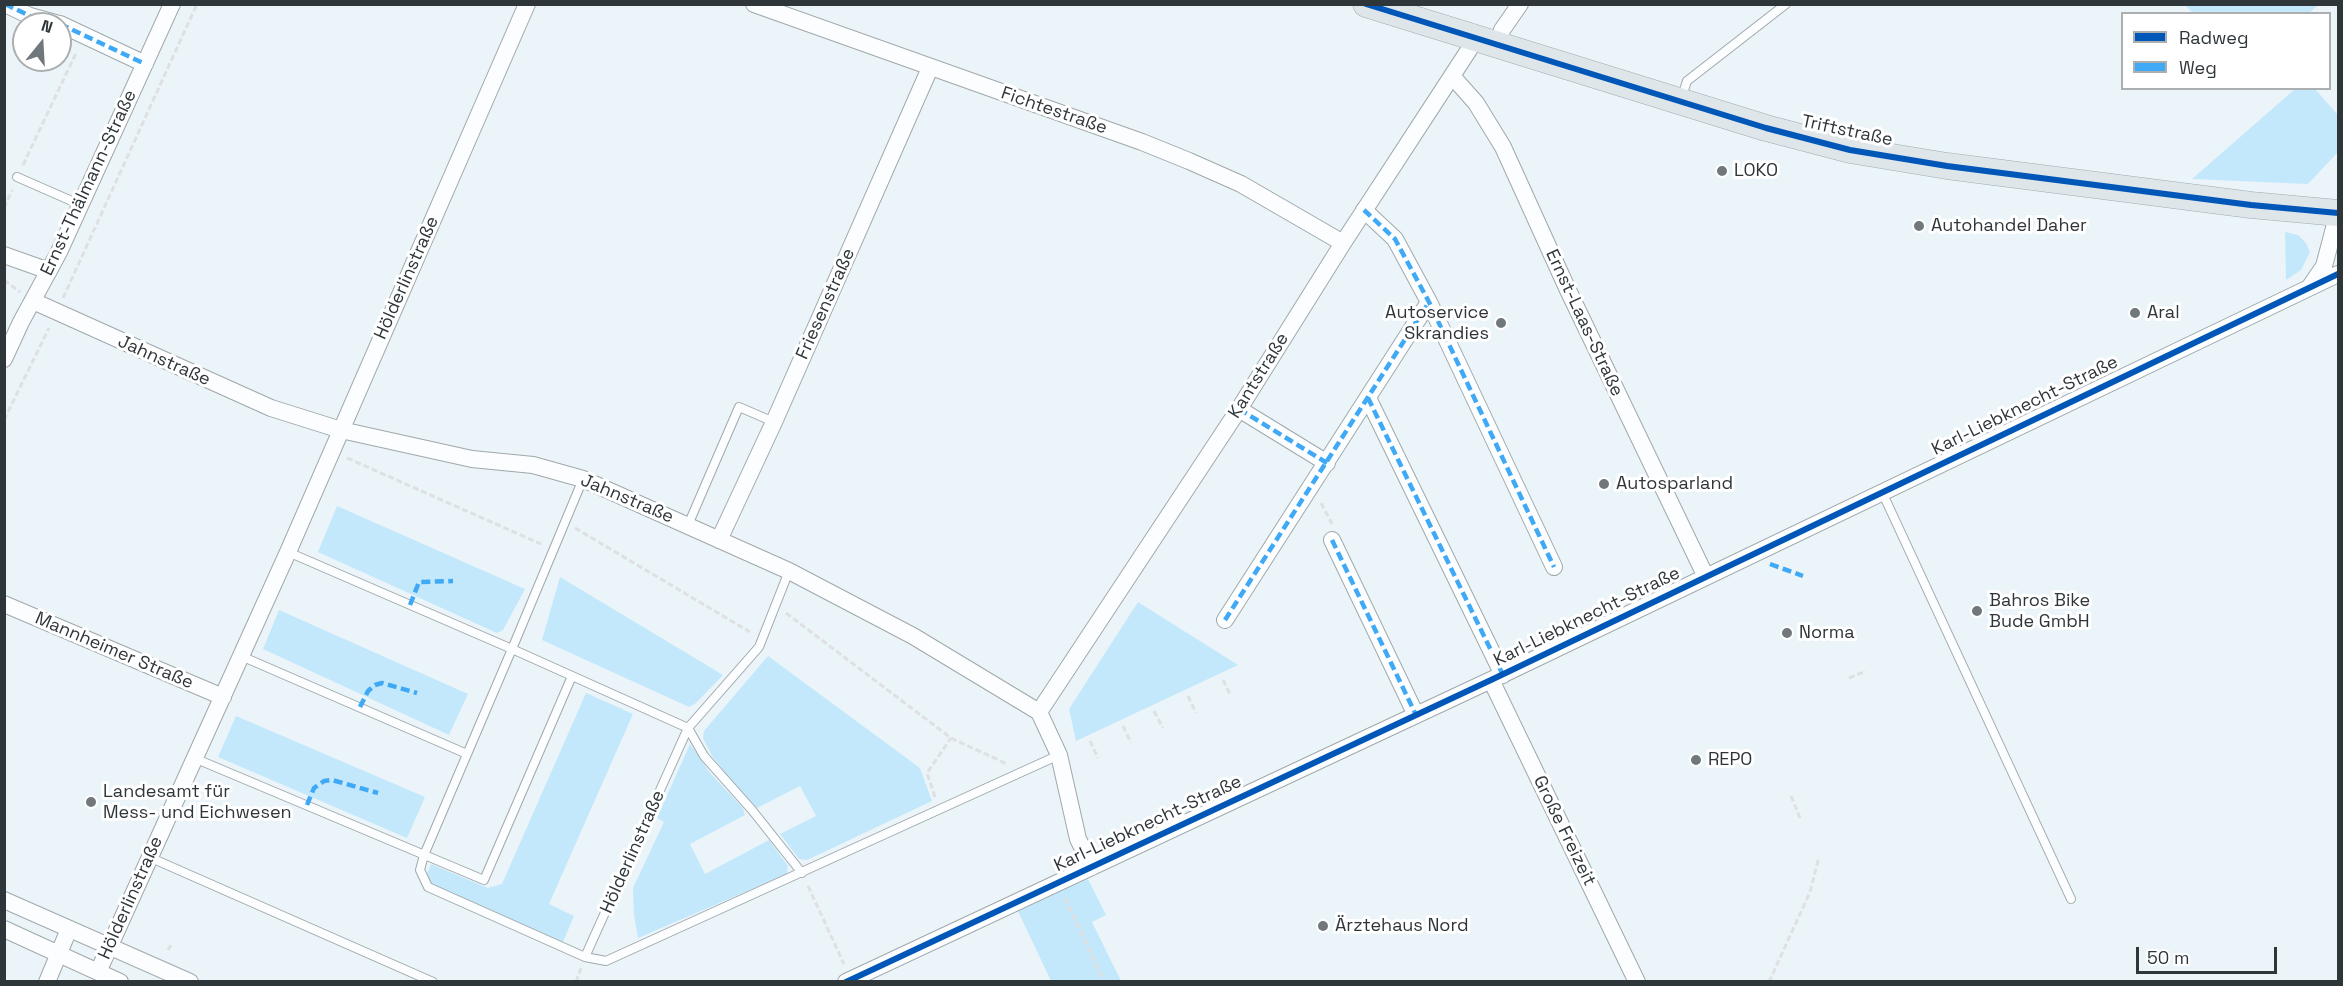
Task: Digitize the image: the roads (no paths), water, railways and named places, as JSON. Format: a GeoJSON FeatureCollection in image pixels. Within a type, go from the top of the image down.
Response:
{"type":"FeatureCollection","features":[{"type":"Feature","properties":{"kind":"main road","name":"Triftstraße"},"geometry":{"type":"LineString","coordinates":[[1366,4],[1766,128],[1850,150],[1947,166],[2252,205],[2338,213]]}},
{"type":"Feature","properties":{"kind":"street"},"geometry":{"type":"LineString","coordinates":[[5,4],[22,12]]}},
{"type":"Feature","properties":{"kind":"street","name":"Ernst-Thälmann-Straße"},"geometry":{"type":"LineString","coordinates":[[4,359],[81,205],[171,4]]}},
{"type":"Feature","properties":{"kind":"street","name":"Hölderlinstraße"},"geometry":{"type":"LineString","coordinates":[[98,972],[288,552],[526,4]]}},
{"type":"Feature","properties":{"kind":"street","name":"Fichtestraße"},"geometry":{"type":"LineString","coordinates":[[754,4],[1142,142],[1189,161],[1241,184],[1343,243]]}},
{"type":"Feature","properties":{"kind":"street","name":"Kantstraße"},"geometry":{"type":"LineString","coordinates":[[1039,711],[1123,588],[1452,76],[1502,30],[1520,4]]}},
{"type":"Feature","properties":{"kind":"street"},"geometry":{"type":"LineString","coordinates":[[72,30],[145,64]]}},
{"type":"Feature","properties":{"kind":"street","name":"Friesenstraße"},"geometry":{"type":"LineString","coordinates":[[719,540],[774,422],[930,68]]}},
{"type":"Feature","properties":{"kind":"street","name":"Ernst-Laas-Straße"},"geometry":{"type":"LineString","coordinates":[[1452,76],[1476,103],[1503,147],[1567,288],[1706,577]]}},
{"type":"Feature","properties":{"kind":"street"},"geometry":{"type":"LineString","coordinates":[[1364,210],[1395,239],[1429,302],[1554,567]]}},
{"type":"Feature","properties":{"kind":"street"},"geometry":{"type":"LineString","coordinates":[[2308,289],[2324,266],[2338,213]]}},
{"type":"Feature","properties":{"kind":"street"},"geometry":{"type":"LineString","coordinates":[[4,255],[49,271]]}},
{"type":"Feature","properties":{"kind":"street","name":"Karl-Liebknecht-Straße"},"geometry":{"type":"LineString","coordinates":[[848,980],[1497,677],[2338,274]]}},
{"type":"Feature","properties":{"kind":"street","name":"Jahnstraße"},"geometry":{"type":"LineString","coordinates":[[33,301],[270,408],[341,430],[472,459],[533,465],[583,480],[789,571],[913,636],[1039,711]]}},
{"type":"Feature","properties":{"kind":"street"},"geometry":{"type":"LineString","coordinates":[[1225,621],[1429,302]]}},
{"type":"Feature","properties":{"kind":"street"},"geometry":{"type":"LineString","coordinates":[[1368,398],[1497,677]]}},
{"type":"Feature","properties":{"kind":"street"},"geometry":{"type":"LineString","coordinates":[[1239,409],[1327,463]]}},
{"type":"Feature","properties":{"kind":"street"},"geometry":{"type":"LineString","coordinates":[[1332,540],[1416,715]]}},
{"type":"Feature","properties":{"kind":"street","name":"Mannheimer Straße"},"geometry":{"type":"LineString","coordinates":[[4,604],[223,697]]}},
{"type":"Feature","properties":{"kind":"street","name":"Große Freizeit"},"geometry":{"type":"LineString","coordinates":[[1497,677],[1637,981]]}},
{"type":"Feature","properties":{"kind":"street"},"geometry":{"type":"LineString","coordinates":[[1039,711],[1059,755],[1077,839],[1092,867]]}},
{"type":"Feature","properties":{"kind":"street"},"geometry":{"type":"LineString","coordinates":[[4,900],[190,981]]}},
{"type":"Feature","properties":{"kind":"street"},"geometry":{"type":"LineString","coordinates":[[4,929],[120,981]]}},
{"type":"Feature","properties":{"kind":"street"},"geometry":{"type":"LineString","coordinates":[[47,981],[69,929]]}},
{"type":"Feature","properties":{"kind":"lane"},"geometry":{"type":"LineString","coordinates":[[1680,102],[1687,81],[1786,4]]}},
{"type":"Feature","properties":{"kind":"lane"},"geometry":{"type":"LineString","coordinates":[[17,177],[81,205]]}},
{"type":"Feature","properties":{"kind":"lane"},"geometry":{"type":"LineString","coordinates":[[688,525],[740,408],[774,422]]}},
{"type":"Feature","properties":{"kind":"lane"},"geometry":{"type":"LineString","coordinates":[[583,480],[424,855],[420,870],[428,887],[585,957],[606,961],[1059,755]]}},
{"type":"Feature","properties":{"kind":"lane"},"geometry":{"type":"LineString","coordinates":[[1882,492],[2071,899]]}},
{"type":"Feature","properties":{"kind":"lane"},"geometry":{"type":"LineString","coordinates":[[288,552],[688,728],[710,763],[752,810],[802,873]]}},
{"type":"Feature","properties":{"kind":"lane","name":"Hölderlinstraße"},"geometry":{"type":"LineString","coordinates":[[585,957],[688,728],[759,647],[789,571]]}},
{"type":"Feature","properties":{"kind":"lane"},"geometry":{"type":"LineString","coordinates":[[241,656],[467,754]]}},
{"type":"Feature","properties":{"kind":"lane"},"geometry":{"type":"LineString","coordinates":[[194,758],[484,880],[572,676]]}},
{"type":"Feature","properties":{"kind":"lane"},"geometry":{"type":"LineString","coordinates":[[149,857],[433,981]]}},
{"type":"Feature","properties":{"kind":"place","name":"LOKO"},"geometry":{"type":"Point","coordinates":[1722,171]}},
{"type":"Feature","properties":{"kind":"place","name":"Autohandel Daher"},"geometry":{"type":"Point","coordinates":[1919,226]}},
{"type":"Feature","properties":{"kind":"place","name":"Aral"},"geometry":{"type":"Point","coordinates":[2135,313]}},
{"type":"Feature","properties":{"kind":"place","name":"Autoservice Skrandies"},"geometry":{"type":"Point","coordinates":[1501,323]}},
{"type":"Feature","properties":{"kind":"place","name":"Autosparland"},"geometry":{"type":"Point","coordinates":[1604,484]}},
{"type":"Feature","properties":{"kind":"place","name":"Bahros Bike Bude GmbH"},"geometry":{"type":"Point","coordinates":[1977,611]}},
{"type":"Feature","properties":{"kind":"place","name":"Norma"},"geometry":{"type":"Point","coordinates":[1787,633]}},
{"type":"Feature","properties":{"kind":"place","name":"REPO"},"geometry":{"type":"Point","coordinates":[1696,760]}},
{"type":"Feature","properties":{"kind":"place","name":"Landesamt für Mess- und Eichwesen"},"geometry":{"type":"Point","coordinates":[91,802]}},
{"type":"Feature","properties":{"kind":"place","name":"Ärztehaus Nord"},"geometry":{"type":"Point","coordinates":[1323,926]}}]}
